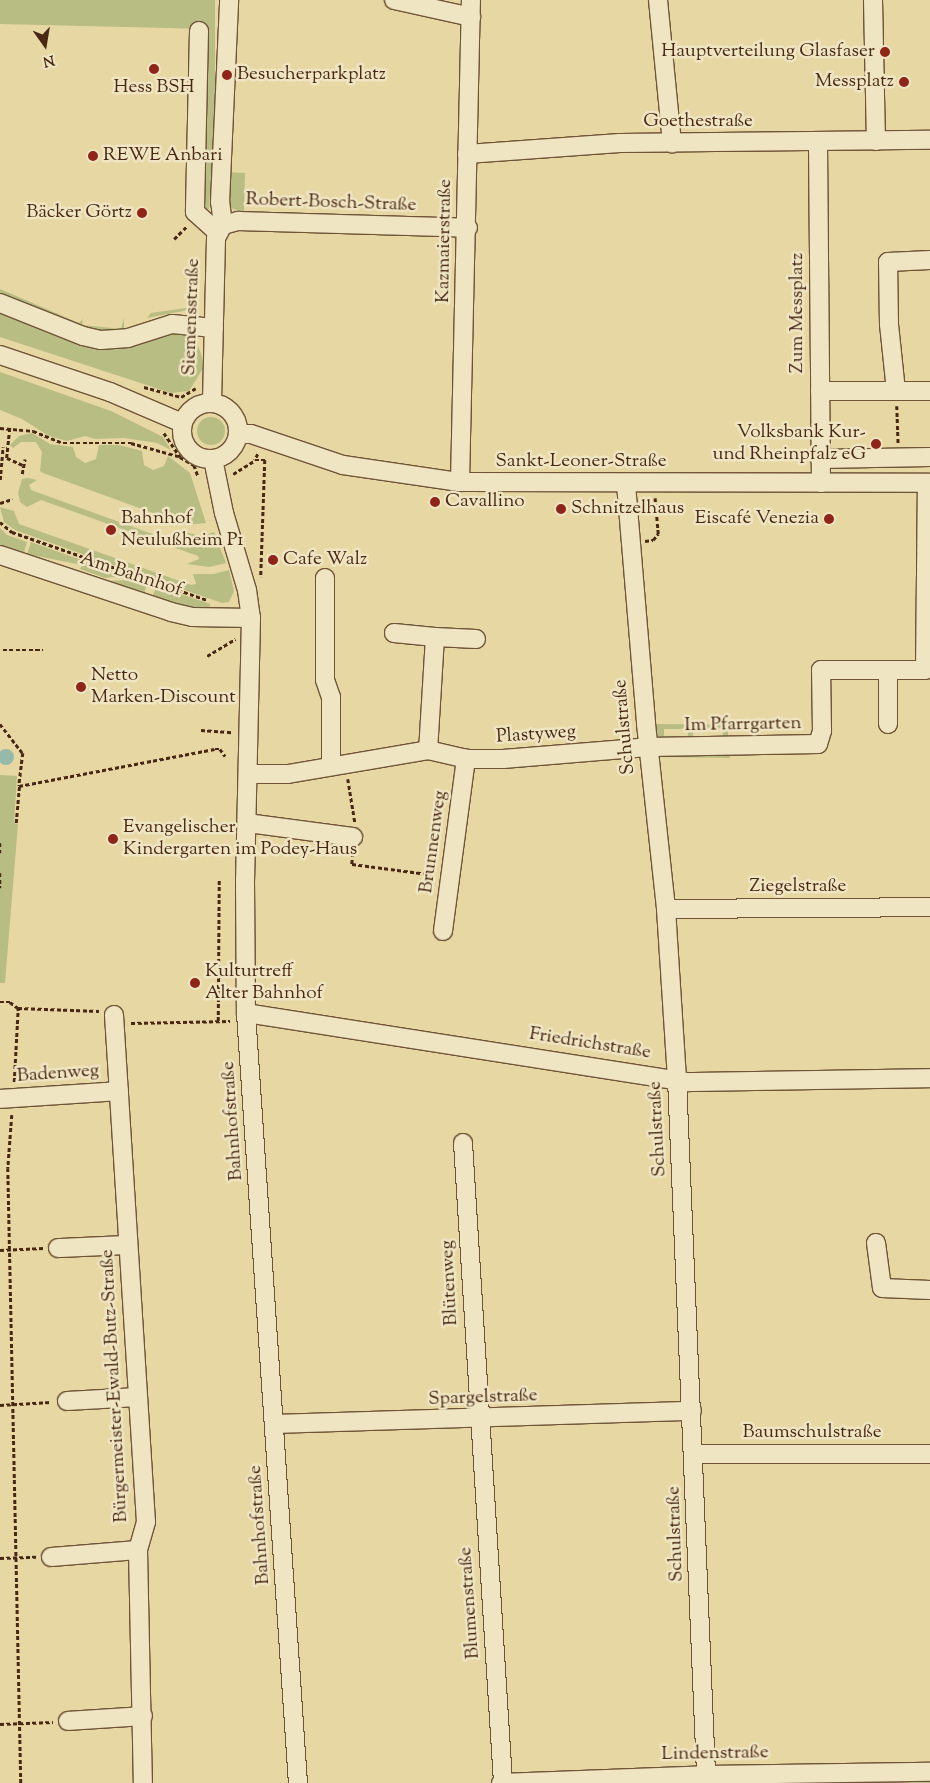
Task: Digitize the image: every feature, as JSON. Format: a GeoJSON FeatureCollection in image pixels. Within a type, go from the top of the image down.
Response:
{"type":"FeatureCollection","features":[{"type":"Feature","properties":{"kind":"street","name":"Siemensstraße"},"geometry":{"type":"LineString","coordinates":[[212,402],[211,378],[220,229],[229,0]]}},
{"type":"Feature","properties":{"kind":"street"},"geometry":{"type":"LineString","coordinates":[[394,0],[471,9]]}},
{"type":"Feature","properties":{"kind":"street"},"geometry":{"type":"LineString","coordinates":[[658,0],[672,143]]}},
{"type":"Feature","properties":{"kind":"street"},"geometry":{"type":"LineString","coordinates":[[873,0],[876,141]]}},
{"type":"Feature","properties":{"kind":"street","name":"Kazmaierstraße"},"geometry":{"type":"LineString","coordinates":[[460,482],[468,228],[467,154],[471,9]]}},
{"type":"Feature","properties":{"kind":"street"},"geometry":{"type":"LineString","coordinates":[[199,31],[195,212],[220,229]]}},
{"type":"Feature","properties":{"kind":"street","name":"Goethestraße"},"geometry":{"type":"LineString","coordinates":[[467,154],[620,143],[818,143],[930,140]]}},
{"type":"Feature","properties":{"kind":"street","name":"Zum Messplatz"},"geometry":{"type":"LineString","coordinates":[[818,143],[821,483]]}},
{"type":"Feature","properties":{"kind":"street","name":"Robert-Bosch-Straße"},"geometry":{"type":"LineString","coordinates":[[220,229],[238,221],[468,228]]}},
{"type":"Feature","properties":{"kind":"street"},"geometry":{"type":"LineString","coordinates":[[896,391],[889,324],[888,262],[930,260]]}},
{"type":"Feature","properties":{"kind":"street"},"geometry":{"type":"LineString","coordinates":[[0,303],[83,336],[101,340],[128,338],[172,324],[214,328]]}},
{"type":"Feature","properties":{"kind":"street"},"geometry":{"type":"LineString","coordinates":[[0,355],[66,376],[165,425],[182,424]]}},
{"type":"Feature","properties":{"kind":"street"},"geometry":{"type":"LineString","coordinates":[[820,391],[930,391]]}},
{"type":"Feature","properties":{"kind":"street"},"geometry":{"type":"LineString","coordinates":[[212,402],[232,412],[239,434],[230,451],[215,468],[198,457],[186,446],[182,424],[193,408],[212,402]]}},
{"type":"Feature","properties":{"kind":"street","name":"Sankt-Leoner-Straße"},"geometry":{"type":"LineString","coordinates":[[239,434],[263,439],[343,465],[460,482],[626,484],[929,483]]}},
{"type":"Feature","properties":{"kind":"street"},"geometry":{"type":"LineString","coordinates":[[820,459],[930,457]]}},
{"type":"Feature","properties":{"kind":"street","name":"Bahnhofstraße"},"geometry":{"type":"LineString","coordinates":[[215,468],[247,590],[251,618],[252,638],[246,745],[248,823],[244,881],[246,1013],[298,1783]]}},
{"type":"Feature","properties":{"kind":"street","name":"Im Pfarrgarten"},"geometry":{"type":"LineString","coordinates":[[648,747],[818,744],[822,731],[821,670],[925,670],[929,483]]}},
{"type":"Feature","properties":{"kind":"street","name":"Schulstraße"},"geometry":{"type":"LineString","coordinates":[[626,484],[648,747],[666,909],[677,1079],[706,1775]]}},
{"type":"Feature","properties":{"kind":"street","name":"Am Bahnhof"},"geometry":{"type":"LineString","coordinates":[[0,555],[171,612],[192,617],[251,618]]}},
{"type":"Feature","properties":{"kind":"street"},"geometry":{"type":"LineString","coordinates":[[325,578],[325,680],[331,697],[338,765]]}},
{"type":"Feature","properties":{"kind":"street"},"geometry":{"type":"LineString","coordinates":[[394,633],[476,639]]}},
{"type":"Feature","properties":{"kind":"street"},"geometry":{"type":"LineString","coordinates":[[428,750],[436,637]]}},
{"type":"Feature","properties":{"kind":"street"},"geometry":{"type":"LineString","coordinates":[[888,670],[888,724]]}},
{"type":"Feature","properties":{"kind":"street","name":"Plastyweg"},"geometry":{"type":"LineString","coordinates":[[248,774],[288,774],[428,750],[466,759],[504,760],[648,747]]}},
{"type":"Feature","properties":{"kind":"street","name":"Brunnenweg"},"geometry":{"type":"LineString","coordinates":[[442,931],[466,759]]}},
{"type":"Feature","properties":{"kind":"street"},"geometry":{"type":"LineString","coordinates":[[248,823],[353,837]]}},
{"type":"Feature","properties":{"kind":"street","name":"Ziegelstraße"},"geometry":{"type":"LineString","coordinates":[[666,909],[930,907]]}},
{"type":"Feature","properties":{"kind":"street","name":"Friedrichstraße"},"geometry":{"type":"LineString","coordinates":[[246,1013],[687,1082],[930,1078]]}},
{"type":"Feature","properties":{"kind":"street","name":"Bürgermeister-Ewald-Butz-Straße"},"geometry":{"type":"LineString","coordinates":[[114,1020],[146,1522],[138,1550],[143,1783]]}},
{"type":"Feature","properties":{"kind":"street","name":"Badenweg"},"geometry":{"type":"LineString","coordinates":[[7,1099],[119,1091]]}},
{"type":"Feature","properties":{"kind":"street","name":"Blütenweg"},"geometry":{"type":"LineString","coordinates":[[463,1143],[480,1420]]}},
{"type":"Feature","properties":{"kind":"street"},"geometry":{"type":"LineString","coordinates":[[876,1243],[882,1288],[930,1290]]}},
{"type":"Feature","properties":{"kind":"street"},"geometry":{"type":"LineString","coordinates":[[58,1248],[128,1245]]}},
{"type":"Feature","properties":{"kind":"street"},"geometry":{"type":"LineString","coordinates":[[67,1402],[138,1397]]}},
{"type":"Feature","properties":{"kind":"street","name":"Spargelstraße"},"geometry":{"type":"LineString","coordinates":[[275,1424],[480,1420],[692,1411]]}},
{"type":"Feature","properties":{"kind":"street","name":"Blumenstraße"},"geometry":{"type":"LineString","coordinates":[[480,1420],[502,1783]]}},
{"type":"Feature","properties":{"kind":"street","name":"Baumschulstraße"},"geometry":{"type":"LineString","coordinates":[[694,1454],[930,1454]]}},
{"type":"Feature","properties":{"kind":"street"},"geometry":{"type":"LineString","coordinates":[[51,1557],[138,1550]]}},
{"type":"Feature","properties":{"kind":"street"},"geometry":{"type":"LineString","coordinates":[[68,1721],[143,1716]]}},
{"type":"Feature","properties":{"kind":"street","name":"Lindenstraße"},"geometry":{"type":"LineString","coordinates":[[502,1783],[706,1775],[930,1772]]}},
{"type":"Feature","properties":{"kind":"path"},"geometry":{"type":"LineString","coordinates":[[172,396],[190,394],[202,377],[211,378]]}},
{"type":"Feature","properties":{"kind":"path"},"geometry":{"type":"LineString","coordinates":[[896,391],[899,457]]}},
{"type":"Feature","properties":{"kind":"path"},"geometry":{"type":"LineString","coordinates":[[165,425],[180,457]]}},
{"type":"Feature","properties":{"kind":"path"},"geometry":{"type":"LineString","coordinates":[[0,428],[32,431],[63,443],[114,441],[147,445],[180,457],[194,465],[199,478],[215,468],[235,474],[255,460],[263,439]]}},
{"type":"Feature","properties":{"kind":"path"},"geometry":{"type":"LineString","coordinates":[[10,428],[8,458],[23,465]]}},
{"type":"Feature","properties":{"kind":"path"},"geometry":{"type":"LineString","coordinates":[[0,480],[2,447],[8,448]]}},
{"type":"Feature","properties":{"kind":"path"},"geometry":{"type":"LineString","coordinates":[[22,474],[25,459]]}},
{"type":"Feature","properties":{"kind":"path"},"geometry":{"type":"LineString","coordinates":[[255,460],[265,460],[261,579]]}},
{"type":"Feature","properties":{"kind":"path"},"geometry":{"type":"LineString","coordinates":[[631,542],[653,540],[658,534],[654,484]]}},
{"type":"Feature","properties":{"kind":"path"},"geometry":{"type":"LineString","coordinates":[[0,503],[12,498]]}},
{"type":"Feature","properties":{"kind":"path"},"geometry":{"type":"LineString","coordinates":[[0,522],[12,532],[212,602]]}},
{"type":"Feature","properties":{"kind":"path"},"geometry":{"type":"LineString","coordinates":[[207,656],[234,640],[252,638]]}},
{"type":"Feature","properties":{"kind":"path"},"geometry":{"type":"LineString","coordinates":[[3,650],[43,650]]}},
{"type":"Feature","properties":{"kind":"path"},"geometry":{"type":"LineString","coordinates":[[0,724],[23,753],[16,822]]}},
{"type":"Feature","properties":{"kind":"path"},"geometry":{"type":"LineString","coordinates":[[201,730],[234,732]]}},
{"type":"Feature","properties":{"kind":"path"},"geometry":{"type":"LineString","coordinates":[[19,786],[220,749],[225,756]]}},
{"type":"Feature","properties":{"kind":"path"},"geometry":{"type":"LineString","coordinates":[[338,765],[356,814],[352,864],[451,877]]}},
{"type":"Feature","properties":{"kind":"path"},"geometry":{"type":"LineString","coordinates":[[0,843],[0,853]]}},
{"type":"Feature","properties":{"kind":"path"},"geometry":{"type":"LineString","coordinates":[[0,873],[0,888]]}},
{"type":"Feature","properties":{"kind":"path"},"geometry":{"type":"LineString","coordinates":[[218,1021],[219,879]]}},
{"type":"Feature","properties":{"kind":"path"},"geometry":{"type":"LineString","coordinates":[[0,1002],[10,1002],[18,1008],[95,1010],[114,1020],[218,1021],[238,1019],[246,1013]]}},
{"type":"Feature","properties":{"kind":"path"},"geometry":{"type":"LineString","coordinates":[[18,1008],[7,1099],[21,1783]]}},
{"type":"Feature","properties":{"kind":"path"},"geometry":{"type":"LineString","coordinates":[[0,1250],[58,1248]]}},
{"type":"Feature","properties":{"kind":"path"},"geometry":{"type":"LineString","coordinates":[[0,1405],[67,1402]]}},
{"type":"Feature","properties":{"kind":"path"},"geometry":{"type":"LineString","coordinates":[[0,1558],[51,1557]]}},
{"type":"Feature","properties":{"kind":"path"},"geometry":{"type":"LineString","coordinates":[[0,1724],[68,1721]]}},
{"type":"Feature","properties":{"kind":"green space"},"geometry":{"type":"Polygon","coordinates":[[[0,0],[215,0],[215,77],[218,81],[215,194],[210,194],[209,209],[203,208],[208,29],[0,24],[0,0]]]}},
{"type":"Feature","properties":{"kind":"green space"},"geometry":{"type":"Polygon","coordinates":[[[225,172],[245,173],[244,212],[230,208],[226,201],[225,172]]]}},
{"type":"Feature","properties":{"kind":"green space"},"geometry":{"type":"Polygon","coordinates":[[[0,289],[79,323],[83,319],[82,325],[121,329],[124,318],[124,332],[90,329],[0,293],[0,289]]]}},
{"type":"Feature","properties":{"kind":"green space"},"geometry":{"type":"Polygon","coordinates":[[[198,308],[147,318],[151,313],[198,308]]]}},
{"type":"Feature","properties":{"kind":"green space"},"geometry":{"type":"Polygon","coordinates":[[[0,312],[70,341],[101,349],[131,347],[168,332],[185,334],[197,343],[205,365],[189,391],[171,393],[0,337],[0,312]]]}},
{"type":"Feature","properties":{"kind":"green space"},"geometry":{"type":"Polygon","coordinates":[[[0,372],[111,411],[163,437],[171,450],[157,443],[124,438],[95,439],[85,436],[67,441],[49,436],[22,419],[0,410],[0,372]]]}},
{"type":"Feature","properties":{"kind":"green space"},"geometry":{"type":"Polygon","coordinates":[[[211,417],[221,421],[225,431],[221,441],[211,445],[201,441],[197,431],[201,421],[211,417]]]}},
{"type":"Feature","properties":{"kind":"green space"},"geometry":{"type":"Polygon","coordinates":[[[32,433],[50,444],[73,447],[76,457],[85,463],[96,459],[99,445],[119,445],[142,451],[144,465],[153,470],[164,466],[168,456],[190,473],[206,523],[186,525],[43,473],[40,471],[42,452],[36,442],[21,442],[13,448],[10,445],[19,436],[32,433]]]}},
{"type":"Feature","properties":{"kind":"green space"},"geometry":{"type":"Polygon","coordinates":[[[22,479],[37,480],[29,485],[31,490],[169,540],[183,532],[203,536],[214,532],[226,563],[209,567],[187,564],[199,559],[198,556],[41,500],[27,507],[20,502],[18,493],[22,479]]]}},
{"type":"Feature","properties":{"kind":"green space"},"geometry":{"type":"Polygon","coordinates":[[[0,507],[14,511],[19,524],[191,585],[196,584],[193,574],[214,574],[229,570],[234,591],[229,602],[222,603],[15,530],[4,522],[0,507]]]}},
{"type":"Feature","properties":{"kind":"green space"},"geometry":{"type":"Polygon","coordinates":[[[0,528],[7,535],[27,542],[23,556],[0,548],[0,528]]]}},
{"type":"Feature","properties":{"kind":"green space"},"geometry":{"type":"Polygon","coordinates":[[[31,542],[120,574],[121,576],[105,578],[80,569],[82,565],[27,554],[31,542]]]}},
{"type":"Feature","properties":{"kind":"green space"},"geometry":{"type":"Polygon","coordinates":[[[135,580],[147,583],[144,595],[104,581],[135,580]]]}},
{"type":"Feature","properties":{"kind":"green space"},"geometry":{"type":"Polygon","coordinates":[[[157,586],[210,604],[210,610],[181,606],[152,597],[157,586]]]}},
{"type":"Feature","properties":{"kind":"green space"},"geometry":{"type":"Polygon","coordinates":[[[656,724],[759,725],[759,739],[752,739],[752,728],[728,729],[728,739],[723,739],[723,729],[693,729],[693,740],[688,740],[688,729],[664,729],[664,740],[658,737],[656,724]]]}},
{"type":"Feature","properties":{"kind":"green space"},"geometry":{"type":"Polygon","coordinates":[[[730,754],[730,758],[660,757],[662,755],[730,754]]]}},
{"type":"Feature","properties":{"kind":"green space"},"geometry":{"type":"Polygon","coordinates":[[[0,775],[17,776],[14,823],[18,824],[5,983],[0,983],[0,775]]]}},
{"type":"Feature","properties":{"kind":"green space"},"geometry":{"type":"Polygon","coordinates":[[[930,1780],[930,1783],[717,1783],[930,1780]]]}},
{"type":"Feature","properties":{"kind":"shaded area"},"geometry":{"type":"Polygon","coordinates":[[[6,749],[14,757],[6,765],[-2,757],[6,749]]]}},
{"type":"Feature","properties":{"kind":"place","name":"Hauptverteilung Glasfaser"},"geometry":{"type":"Point","coordinates":[885,52]}},
{"type":"Feature","properties":{"kind":"place","name":"Hess BSH"},"geometry":{"type":"Point","coordinates":[154,69]}},
{"type":"Feature","properties":{"kind":"place","name":"Besucherparkplatz"},"geometry":{"type":"Point","coordinates":[227,75]}},
{"type":"Feature","properties":{"kind":"place","name":"Messplatz"},"geometry":{"type":"Point","coordinates":[904,82]}},
{"type":"Feature","properties":{"kind":"place","name":"REWE Anbari"},"geometry":{"type":"Point","coordinates":[93,156]}},
{"type":"Feature","properties":{"kind":"place","name":"Bäcker Görtz"},"geometry":{"type":"Point","coordinates":[142,213]}},
{"type":"Feature","properties":{"kind":"place","name":"Volksbank Kur- und Rheinpfalz eG"},"geometry":{"type":"Point","coordinates":[876,444]}},
{"type":"Feature","properties":{"kind":"place","name":"Cavallino"},"geometry":{"type":"Point","coordinates":[435,502]}},
{"type":"Feature","properties":{"kind":"place","name":"Schnitzelhaus"},"geometry":{"type":"Point","coordinates":[561,509]}},
{"type":"Feature","properties":{"kind":"place","name":"Eiscafé Venezia"},"geometry":{"type":"Point","coordinates":[829,519]}},
{"type":"Feature","properties":{"kind":"place","name":"Bahnhof Neulußheim P1"},"geometry":{"type":"Point","coordinates":[111,530]}},
{"type":"Feature","properties":{"kind":"place","name":"Cafe Walz"},"geometry":{"type":"Point","coordinates":[273,560]}},
{"type":"Feature","properties":{"kind":"place","name":"Netto Marken-Discount"},"geometry":{"type":"Point","coordinates":[81,687]}},
{"type":"Feature","properties":{"kind":"place","name":"Evangelischer Kindergarten im Podey-Haus"},"geometry":{"type":"Point","coordinates":[113,839]}},
{"type":"Feature","properties":{"kind":"place","name":"Kulturtreff Alter Bahnhof"},"geometry":{"type":"Point","coordinates":[195,983]}}]}
